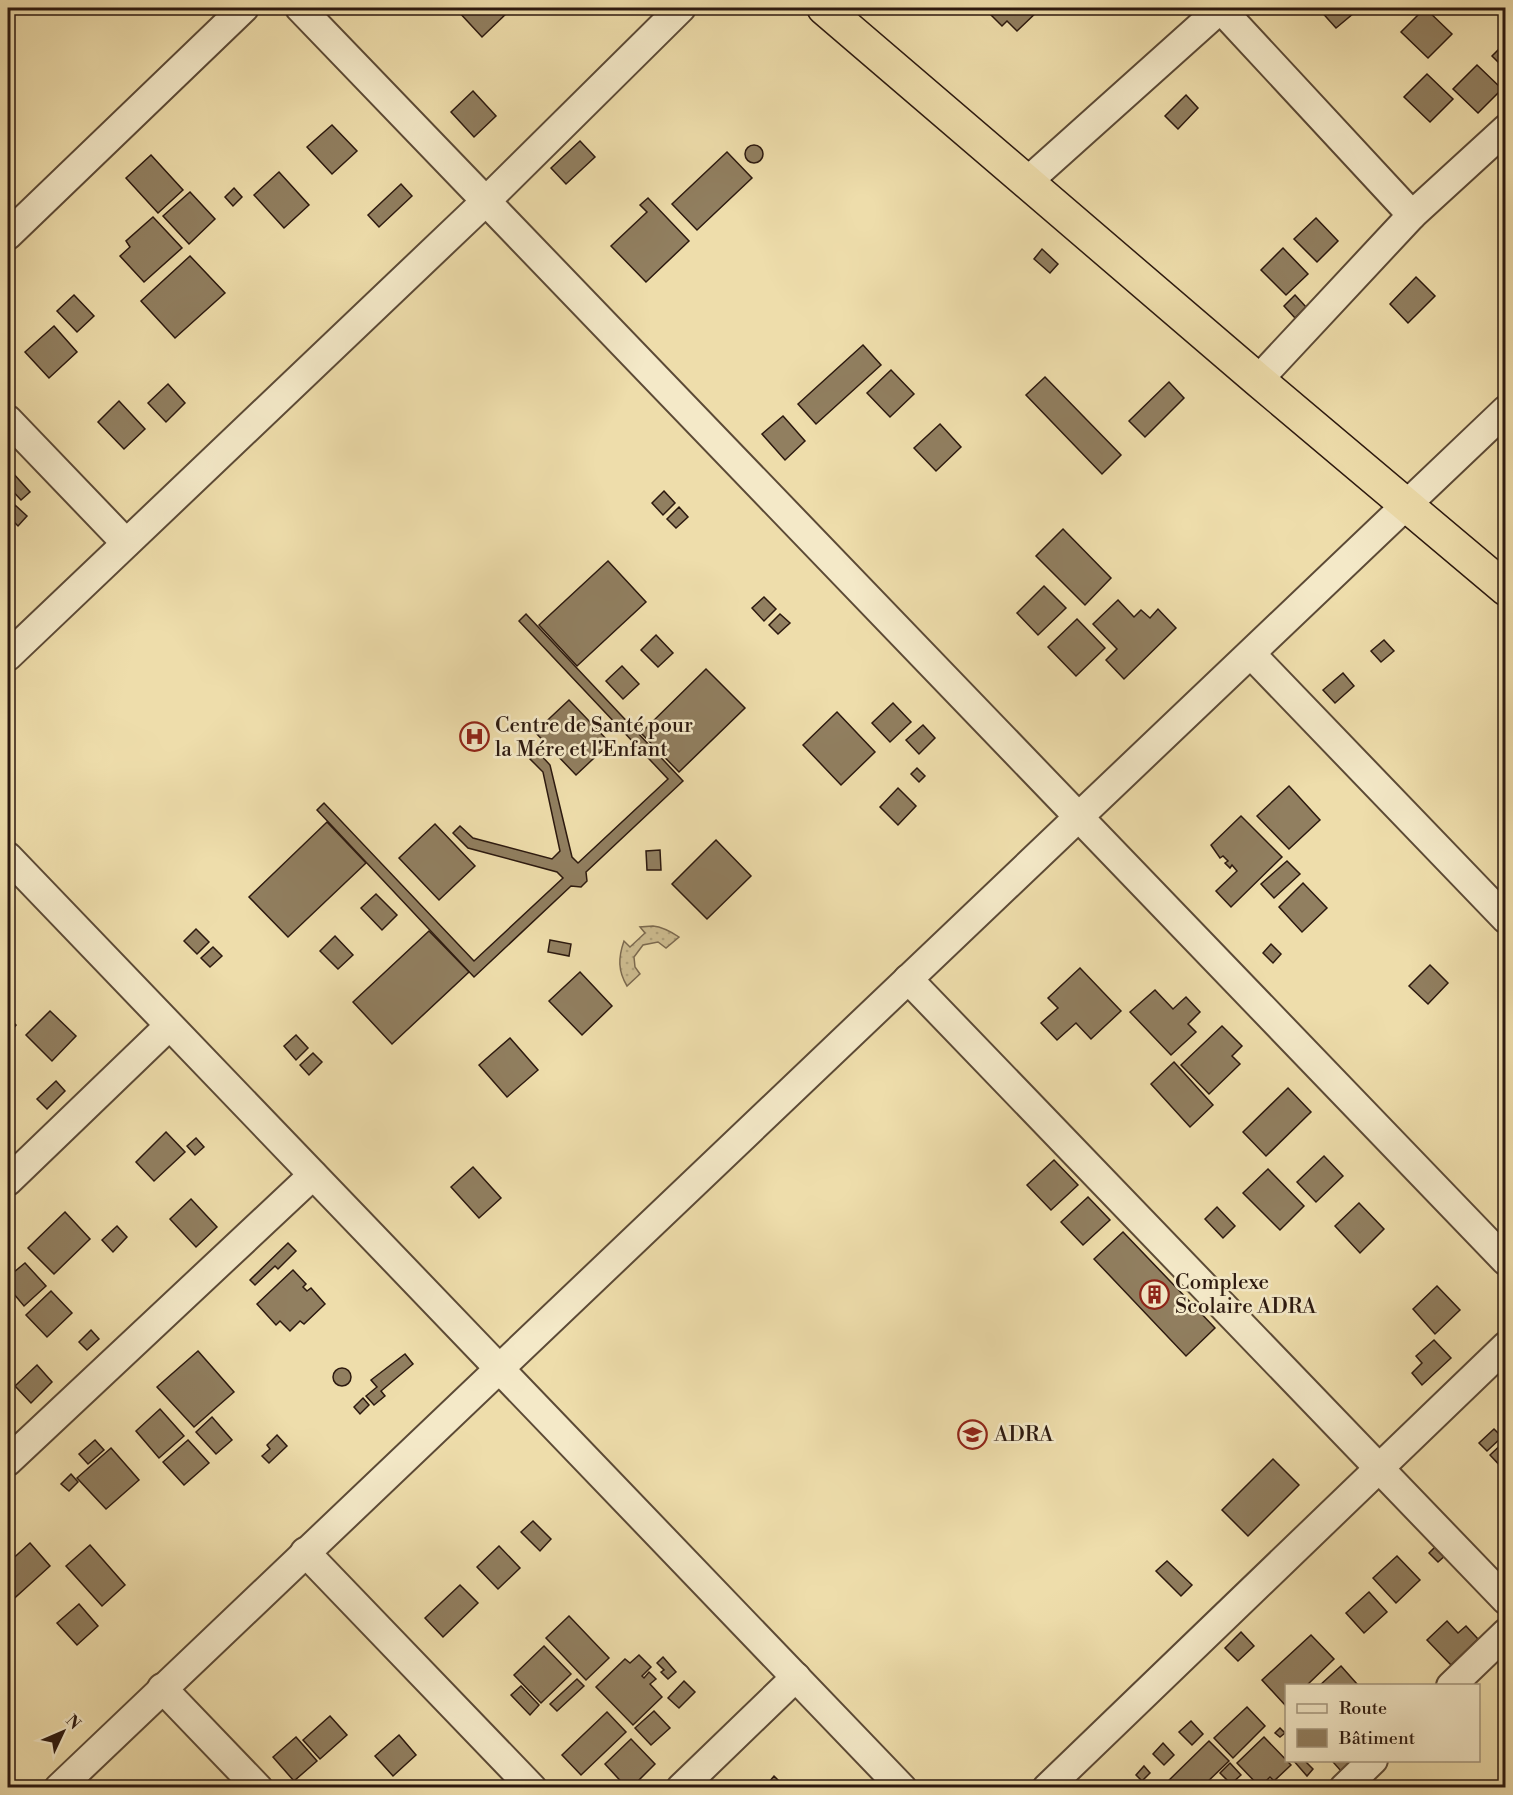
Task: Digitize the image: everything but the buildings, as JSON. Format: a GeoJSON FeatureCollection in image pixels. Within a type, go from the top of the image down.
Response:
{"type":"FeatureCollection","features":[{"type":"Feature","properties":{"kind":"highway"},"geometry":{"type":"LineString","coordinates":[[824,8],[1506,589]]}},
{"type":"Feature","properties":{"kind":"street"},"geometry":{"type":"LineString","coordinates":[[8,235],[243,8]]}},
{"type":"Feature","properties":{"kind":"street"},"geometry":{"type":"LineString","coordinates":[[300,8],[1506,1261]]}},
{"type":"Feature","properties":{"kind":"street"},"geometry":{"type":"LineString","coordinates":[[8,656],[486,201],[681,8]]}},
{"type":"Feature","properties":{"kind":"street"},"geometry":{"type":"LineString","coordinates":[[1027,183],[1221,8],[1413,215]]}},
{"type":"Feature","properties":{"kind":"street"},"geometry":{"type":"LineString","coordinates":[[1258,380],[1413,215],[1506,129]]}},
{"type":"Feature","properties":{"kind":"street"},"geometry":{"type":"LineString","coordinates":[[59,1788],[1506,410]]}},
{"type":"Feature","properties":{"kind":"street"},"geometry":{"type":"LineString","coordinates":[[8,420],[126,543]]}},
{"type":"Feature","properties":{"kind":"street"},"geometry":{"type":"LineString","coordinates":[[1251,654],[1506,919]]}},
{"type":"Feature","properties":{"kind":"street"},"geometry":{"type":"LineString","coordinates":[[8,858],[902,1788]]}},
{"type":"Feature","properties":{"kind":"street"},"geometry":{"type":"LineString","coordinates":[[908,979],[1506,1600]]}},
{"type":"Feature","properties":{"kind":"street"},"geometry":{"type":"LineString","coordinates":[[8,1181],[169,1026]]}},
{"type":"Feature","properties":{"kind":"street"},"geometry":{"type":"LineString","coordinates":[[8,1461],[313,1175]]}},
{"type":"Feature","properties":{"kind":"street"},"geometry":{"type":"LineString","coordinates":[[1047,1788],[1506,1346]]}},
{"type":"Feature","properties":{"kind":"street"},"geometry":{"type":"LineString","coordinates":[[305,1552],[532,1788]]}},
{"type":"Feature","properties":{"kind":"street"},"geometry":{"type":"LineString","coordinates":[[1453,1684],[1506,1633]]}},
{"type":"Feature","properties":{"kind":"street"},"geometry":{"type":"LineString","coordinates":[[681,1788],[796,1677]]}},
{"type":"Feature","properties":{"kind":"street"},"geometry":{"type":"LineString","coordinates":[[162,1688],[258,1788]]}},
{"type":"Feature","properties":{"kind":"street"},"geometry":{"type":"LineString","coordinates":[[1344,1788],[1372,1762]]}},
{"type":"Feature","properties":{"kind":"shaded area"},"geometry":{"type":"Polygon","coordinates":[[[640,927],[660,927],[679,937],[666,948],[658,942],[643,945],[634,957],[635,967],[640,974],[627,986],[620,964],[624,941],[630,947],[645,933],[640,927]]]}},
{"type":"Feature","properties":{"kind":"place","name":"Centre de Santé pour la Mére et l'Enfant"},"geometry":{"type":"Point","coordinates":[474,737]}},
{"type":"Feature","properties":{"kind":"place","name":"Complexe Scolaire ADRA"},"geometry":{"type":"Point","coordinates":[1154,1294]}},
{"type":"Feature","properties":{"kind":"place","name":"ADRA"},"geometry":{"type":"Point","coordinates":[973,1434]}}]}
